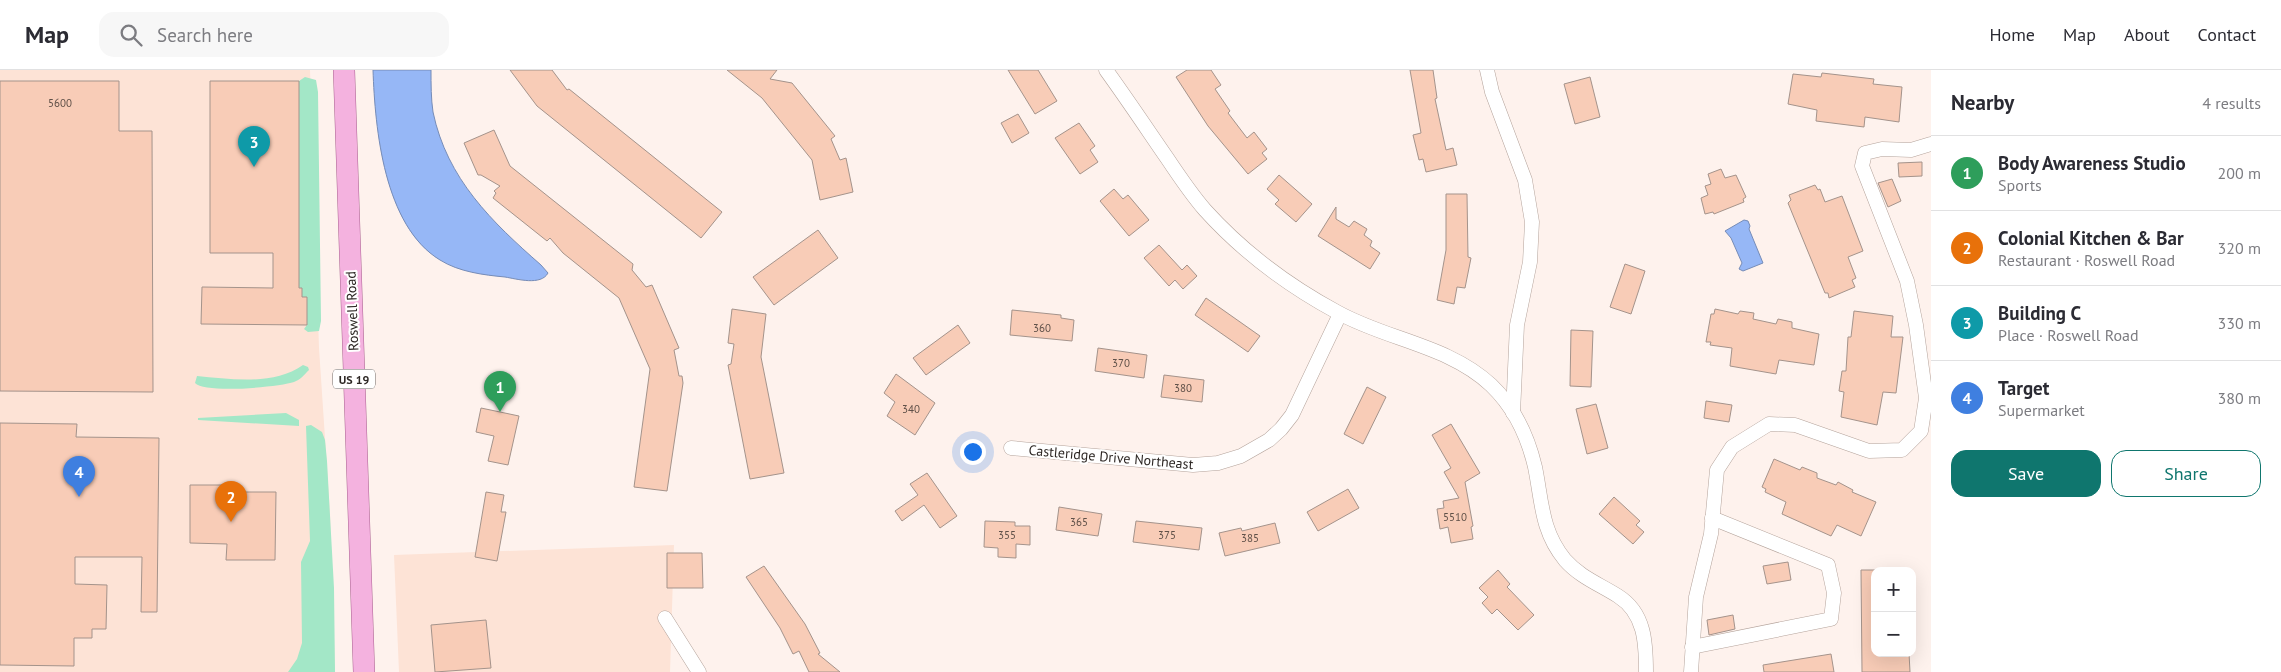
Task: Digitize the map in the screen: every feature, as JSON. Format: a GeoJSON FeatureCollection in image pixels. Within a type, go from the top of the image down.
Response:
{"type":"FeatureCollection","features":[{"type":"Feature","properties":{"kind":"main road","name":"Roswell Road"},"geometry":{"type":"LineString","coordinates":[[344,70],[364,672]]}},
{"type":"Feature","properties":{"kind":"street"},"geometry":{"type":"LineString","coordinates":[[1106,70],[1205,210],[1236,242],[1265,266],[1302,292],[1340,314],[1382,332],[1440,352],[1466,365],[1492,386],[1513,413],[1531,451],[1541,512],[1554,544],[1566,561],[1581,575],[1618,596],[1637,615],[1643,628],[1646,645],[1646,672]]}},
{"type":"Feature","properties":{"kind":"street"},"geometry":{"type":"LineString","coordinates":[[1487,70],[1492,92],[1525,180],[1532,222],[1530,262],[1517,325],[1513,413]]}},
{"type":"Feature","properties":{"kind":"street"},"geometry":{"type":"LineString","coordinates":[[1691,672],[1696,597],[1711,534],[1717,470],[1732,447],[1769,424],[1795,425],[1869,451],[1902,450],[1921,431],[1926,398],[1908,281],[1862,166],[1865,153],[1882,149],[1911,150],[1931,144]]}},
{"type":"Feature","properties":{"kind":"street","name":"Castleridge Drive Northeast"},"geometry":{"type":"LineString","coordinates":[[1011,448],[1194,465],[1218,463],[1241,456],[1269,440],[1292,415],[1340,314]]}},
{"type":"Feature","properties":{"kind":"street"},"geometry":{"type":"LineString","coordinates":[[1692,647],[1831,619],[1834,593],[1828,565],[1712,518]]}},
{"type":"Feature","properties":{"kind":"street"},"geometry":{"type":"LineString","coordinates":[[665,618],[700,672]]}},
{"type":"Feature","properties":{"kind":"shaded area"},"geometry":{"type":"Polygon","coordinates":[[[0,70],[310,70],[319,348],[330,513],[335,672],[0,672],[0,70]]]}},
{"type":"Feature","properties":{"kind":"shaded area"},"geometry":{"type":"Polygon","coordinates":[[[674,545],[670,672],[399,672],[394,555],[674,545]]]}},
{"type":"Feature","properties":{"kind":"green space"},"geometry":{"type":"Polygon","coordinates":[[[305,77],[316,80],[318,92],[321,321],[319,331],[308,332],[304,329],[307,325],[307,297],[302,297],[302,288],[299,288],[299,81],[305,77]]]}},
{"type":"Feature","properties":{"kind":"green space"},"geometry":{"type":"Polygon","coordinates":[[[303,365],[308,367],[309,370],[298,380],[286,384],[227,389],[202,386],[195,383],[197,376],[252,380],[279,376],[303,365]]]}},
{"type":"Feature","properties":{"kind":"green space"},"geometry":{"type":"Polygon","coordinates":[[[286,413],[299,420],[299,426],[198,420],[198,418],[286,413]]]}},
{"type":"Feature","properties":{"kind":"green space"},"geometry":{"type":"Polygon","coordinates":[[[311,425],[322,432],[325,440],[334,588],[335,672],[288,672],[297,659],[302,643],[301,562],[310,541],[306,426],[311,425]]]}},
{"type":"Feature","properties":{"kind":"water"},"geometry":{"type":"Polygon","coordinates":[[[373,70],[431,70],[433,112],[440,136],[460,179],[489,215],[548,273],[545,277],[528,281],[463,270],[440,260],[421,244],[406,224],[386,174],[376,120],[373,70]]]}},
{"type":"Feature","properties":{"kind":"water"},"geometry":{"type":"Polygon","coordinates":[[[1744,220],[1748,221],[1749,229],[1763,263],[1743,271],[1739,269],[1742,263],[1731,238],[1725,231],[1744,220]]]}},
{"type":"Feature","properties":{"kind":"building"},"geometry":{"type":"Polygon","coordinates":[[[510,70],[552,70],[567,90],[569,89],[722,212],[701,238],[537,106],[510,70]]]}},
{"type":"Feature","properties":{"kind":"building"},"geometry":{"type":"Polygon","coordinates":[[[727,70],[777,70],[770,79],[792,83],[835,136],[831,139],[840,160],[846,158],[853,192],[820,200],[812,160],[762,98],[727,70]]]}},
{"type":"Feature","properties":{"kind":"building"},"geometry":{"type":"Polygon","coordinates":[[[1008,70],[1038,70],[1057,101],[1035,114],[1008,70]]]}},
{"type":"Feature","properties":{"kind":"building"},"geometry":{"type":"Polygon","coordinates":[[[1187,70],[1211,70],[1221,85],[1215,89],[1230,111],[1228,113],[1247,138],[1254,132],[1267,149],[1262,153],[1267,159],[1248,174],[1208,126],[1176,77],[1187,70]]]}},
{"type":"Feature","properties":{"kind":"building"},"geometry":{"type":"Polygon","coordinates":[[[1410,70],[1433,70],[1437,98],[1435,99],[1446,150],[1453,148],[1457,165],[1426,172],[1423,159],[1419,160],[1413,135],[1421,133],[1410,70]]]}},
{"type":"Feature","properties":{"kind":"building"},"geometry":{"type":"Polygon","coordinates":[[[1822,73],[1874,79],[1873,84],[1902,87],[1899,122],[1865,117],[1864,127],[1816,121],[1817,110],[1788,104],[1793,74],[1821,77],[1822,73]]]}},
{"type":"Feature","properties":{"kind":"building"},"geometry":{"type":"Polygon","coordinates":[[[1590,77],[1600,117],[1575,124],[1564,84],[1590,77]]]}},
{"type":"Feature","properties":{"kind":"building"},"geometry":{"type":"Polygon","coordinates":[[[0,81],[119,81],[119,131],[152,131],[153,392],[0,391],[0,81]]]}},
{"type":"Feature","properties":{"kind":"building"},"geometry":{"type":"Polygon","coordinates":[[[210,81],[299,81],[299,288],[302,288],[302,297],[307,297],[307,325],[201,324],[202,287],[273,288],[273,253],[210,253],[210,81]]]}},
{"type":"Feature","properties":{"kind":"building"},"geometry":{"type":"Polygon","coordinates":[[[1018,114],[1029,133],[1012,143],[1001,123],[1018,114]]]}},
{"type":"Feature","properties":{"kind":"building"},"geometry":{"type":"Polygon","coordinates":[[[1079,123],[1095,146],[1090,150],[1098,162],[1080,174],[1055,138],[1079,123]]]}},
{"type":"Feature","properties":{"kind":"building"},"geometry":{"type":"Polygon","coordinates":[[[494,130],[510,166],[633,264],[632,270],[646,287],[652,285],[679,348],[674,350],[679,376],[682,376],[683,383],[667,491],[634,487],[650,369],[619,298],[563,253],[550,238],[547,241],[493,198],[496,193],[494,191],[500,186],[478,175],[464,143],[494,130]]]}},
{"type":"Feature","properties":{"kind":"building"},"geometry":{"type":"Polygon","coordinates":[[[1922,162],[1922,176],[1899,177],[1898,163],[1922,162]]]}},
{"type":"Feature","properties":{"kind":"building"},"geometry":{"type":"Polygon","coordinates":[[[1721,169],[1725,178],[1736,175],[1746,197],[1743,199],[1744,202],[1714,214],[1713,212],[1705,214],[1701,198],[1708,195],[1705,186],[1711,184],[1708,174],[1721,169]]]}},
{"type":"Feature","properties":{"kind":"building"},"geometry":{"type":"Polygon","coordinates":[[[1279,175],[1312,204],[1296,222],[1275,204],[1279,200],[1267,189],[1279,175]]]}},
{"type":"Feature","properties":{"kind":"building"},"geometry":{"type":"Polygon","coordinates":[[[1892,179],[1901,201],[1888,207],[1878,183],[1892,179]]]}},
{"type":"Feature","properties":{"kind":"building"},"geometry":{"type":"Polygon","coordinates":[[[1815,185],[1818,190],[1820,189],[1825,202],[1842,196],[1863,251],[1848,257],[1856,278],[1852,280],[1855,287],[1829,298],[1828,293],[1825,293],[1788,203],[1791,200],[1789,195],[1815,185]]]}},
{"type":"Feature","properties":{"kind":"building"},"geometry":{"type":"Polygon","coordinates":[[[1114,189],[1123,199],[1128,195],[1149,220],[1129,236],[1100,201],[1114,189]]]}},
{"type":"Feature","properties":{"kind":"building"},"geometry":{"type":"Polygon","coordinates":[[[1446,194],[1467,194],[1468,257],[1471,258],[1465,288],[1457,287],[1454,304],[1437,300],[1446,250],[1446,194]]]}},
{"type":"Feature","properties":{"kind":"building"},"geometry":{"type":"Polygon","coordinates":[[[1336,207],[1336,219],[1349,227],[1354,221],[1367,229],[1364,235],[1372,241],[1370,246],[1380,253],[1370,269],[1318,236],[1336,207]]]}},
{"type":"Feature","properties":{"kind":"building"},"geometry":{"type":"Polygon","coordinates":[[[818,230],[838,258],[774,305],[753,277],[818,230]]]}},
{"type":"Feature","properties":{"kind":"building"},"geometry":{"type":"Polygon","coordinates":[[[1159,245],[1182,270],[1187,265],[1197,276],[1183,289],[1175,280],[1169,286],[1144,258],[1159,245]]]}},
{"type":"Feature","properties":{"kind":"building"},"geometry":{"type":"Polygon","coordinates":[[[1625,264],[1645,271],[1631,314],[1610,307],[1625,264]]]}},
{"type":"Feature","properties":{"kind":"building"},"geometry":{"type":"Polygon","coordinates":[[[1206,298],[1260,336],[1248,352],[1195,315],[1206,298]]]}},
{"type":"Feature","properties":{"kind":"building"},"geometry":{"type":"Polygon","coordinates":[[[732,309],[766,314],[761,357],[784,473],[750,479],[728,365],[731,364],[734,344],[728,343],[732,309]]]}},
{"type":"Feature","properties":{"kind":"building"},"geometry":{"type":"Polygon","coordinates":[[[1715,309],[1738,314],[1740,311],[1754,313],[1753,319],[1776,324],[1778,319],[1792,322],[1792,328],[1819,334],[1814,365],[1779,360],[1776,374],[1730,366],[1732,348],[1710,345],[1711,342],[1706,342],[1711,314],[1714,314],[1715,309]]]}},
{"type":"Feature","properties":{"kind":"building"},"geometry":{"type":"Polygon","coordinates":[[[1012,310],[1061,315],[1061,318],[1074,320],[1072,341],[1010,335],[1012,310]]]}},
{"type":"Feature","properties":{"kind":"building"},"geometry":{"type":"Polygon","coordinates":[[[1854,311],[1893,316],[1891,337],[1903,337],[1896,393],[1883,392],[1877,425],[1841,417],[1844,392],[1839,391],[1842,371],[1846,371],[1848,337],[1851,337],[1854,311]]]}},
{"type":"Feature","properties":{"kind":"building"},"geometry":{"type":"Polygon","coordinates":[[[958,325],[970,343],[926,375],[913,358],[958,325]]]}},
{"type":"Feature","properties":{"kind":"building"},"geometry":{"type":"Polygon","coordinates":[[[1571,330],[1593,331],[1591,387],[1570,386],[1571,330]]]}},
{"type":"Feature","properties":{"kind":"building"},"geometry":{"type":"Polygon","coordinates":[[[1098,348],[1147,355],[1144,378],[1095,371],[1098,348]]]}},
{"type":"Feature","properties":{"kind":"building"},"geometry":{"type":"Polygon","coordinates":[[[896,374],[935,403],[915,435],[887,416],[895,402],[884,393],[896,374]]]}},
{"type":"Feature","properties":{"kind":"building"},"geometry":{"type":"Polygon","coordinates":[[[1164,375],[1204,380],[1202,402],[1161,397],[1164,375]]]}},
{"type":"Feature","properties":{"kind":"building"},"geometry":{"type":"Polygon","coordinates":[[[1367,387],[1386,397],[1363,444],[1344,434],[1367,387]]]}},
{"type":"Feature","properties":{"kind":"building"},"geometry":{"type":"Polygon","coordinates":[[[1706,401],[1732,405],[1729,422],[1704,418],[1706,401]]]}},
{"type":"Feature","properties":{"kind":"building"},"geometry":{"type":"Polygon","coordinates":[[[1596,404],[1608,448],[1587,454],[1576,409],[1596,404]]]}},
{"type":"Feature","properties":{"kind":"building"},"geometry":{"type":"Polygon","coordinates":[[[481,408],[519,416],[508,465],[488,461],[494,436],[476,432],[481,408]]]}},
{"type":"Feature","properties":{"kind":"building"},"geometry":{"type":"Polygon","coordinates":[[[0,423],[77,424],[76,437],[159,438],[157,612],[141,612],[142,557],[75,557],[75,584],[107,585],[106,629],[92,629],[92,638],[74,638],[74,666],[0,665],[0,423]]]}},
{"type":"Feature","properties":{"kind":"building"},"geometry":{"type":"Polygon","coordinates":[[[1451,424],[1480,473],[1465,482],[1473,526],[1471,527],[1473,539],[1451,543],[1448,527],[1440,529],[1437,509],[1444,508],[1443,501],[1459,498],[1444,472],[1451,468],[1432,435],[1451,424]]]}},
{"type":"Feature","properties":{"kind":"building"},"geometry":{"type":"Polygon","coordinates":[[[1774,459],[1800,470],[1802,467],[1817,473],[1817,478],[1836,485],[1838,482],[1853,490],[1852,492],[1876,502],[1861,536],[1837,525],[1831,536],[1782,514],[1786,502],[1765,492],[1766,489],[1762,487],[1774,459]]]}},
{"type":"Feature","properties":{"kind":"building"},"geometry":{"type":"Polygon","coordinates":[[[927,473],[957,516],[940,528],[924,505],[902,521],[895,511],[918,495],[910,484],[927,473]]]}},
{"type":"Feature","properties":{"kind":"building"},"geometry":{"type":"Polygon","coordinates":[[[190,485],[231,485],[231,492],[276,492],[275,560],[226,560],[227,544],[190,543],[190,485]]]}},
{"type":"Feature","properties":{"kind":"building"},"geometry":{"type":"Polygon","coordinates":[[[1348,489],[1359,508],[1318,531],[1307,512],[1348,489]]]}},
{"type":"Feature","properties":{"kind":"building"},"geometry":{"type":"Polygon","coordinates":[[[486,492],[504,495],[501,512],[506,512],[497,561],[475,557],[486,492]]]}},
{"type":"Feature","properties":{"kind":"building"},"geometry":{"type":"Polygon","coordinates":[[[1614,497],[1640,521],[1636,525],[1644,532],[1633,544],[1599,514],[1614,497]]]}},
{"type":"Feature","properties":{"kind":"building"},"geometry":{"type":"Polygon","coordinates":[[[1059,507],[1102,514],[1098,536],[1056,530],[1059,507]]]}},
{"type":"Feature","properties":{"kind":"building"},"geometry":{"type":"Polygon","coordinates":[[[985,521],[1015,522],[1015,526],[1030,526],[1030,545],[1016,544],[1016,558],[998,557],[998,548],[984,547],[985,521]]]}},
{"type":"Feature","properties":{"kind":"building"},"geometry":{"type":"Polygon","coordinates":[[[1136,521],[1202,528],[1199,550],[1133,542],[1136,521]]]}},
{"type":"Feature","properties":{"kind":"building"},"geometry":{"type":"Polygon","coordinates":[[[1275,523],[1280,543],[1225,556],[1219,533],[1241,528],[1242,531],[1275,523]]]}},
{"type":"Feature","properties":{"kind":"building"},"geometry":{"type":"Polygon","coordinates":[[[667,553],[702,553],[703,588],[667,588],[667,553]]]}},
{"type":"Feature","properties":{"kind":"building"},"geometry":{"type":"Polygon","coordinates":[[[1788,562],[1791,580],[1767,584],[1763,566],[1788,562]]]}},
{"type":"Feature","properties":{"kind":"building"},"geometry":{"type":"Polygon","coordinates":[[[764,566],[805,624],[820,653],[818,654],[840,672],[809,672],[799,651],[793,654],[780,628],[746,577],[764,566]]]}},
{"type":"Feature","properties":{"kind":"building"},"geometry":{"type":"Polygon","coordinates":[[[1498,570],[1510,584],[1507,587],[1534,615],[1518,630],[1497,609],[1492,614],[1482,603],[1488,597],[1479,588],[1498,570]]]}},
{"type":"Feature","properties":{"kind":"building"},"geometry":{"type":"Polygon","coordinates":[[[1861,570],[1871,570],[1871,657],[1909,657],[1910,672],[1862,672],[1861,570]]]}},
{"type":"Feature","properties":{"kind":"building"},"geometry":{"type":"Polygon","coordinates":[[[1733,615],[1735,629],[1709,635],[1707,620],[1733,615]]]}},
{"type":"Feature","properties":{"kind":"building"},"geometry":{"type":"Polygon","coordinates":[[[486,620],[491,668],[435,672],[431,625],[486,620]]]}},
{"type":"Feature","properties":{"kind":"building"},"geometry":{"type":"Polygon","coordinates":[[[1831,654],[1834,672],[1764,672],[1763,665],[1831,654]]]}},
{"type":"Feature","properties":{"kind":"place","name":"Building C"},"geometry":{"type":"Point","coordinates":[254,167]}},
{"type":"Feature","properties":{"kind":"place","name":"Body Awareness Studio"},"geometry":{"type":"Point","coordinates":[500,412]}},
{"type":"Feature","properties":{"kind":"place","name":"Target"},"geometry":{"type":"Point","coordinates":[79,497]}},
{"type":"Feature","properties":{"kind":"place","name":"Colonial Kitchen & Bar"},"geometry":{"type":"Point","coordinates":[231,522]}}]}
